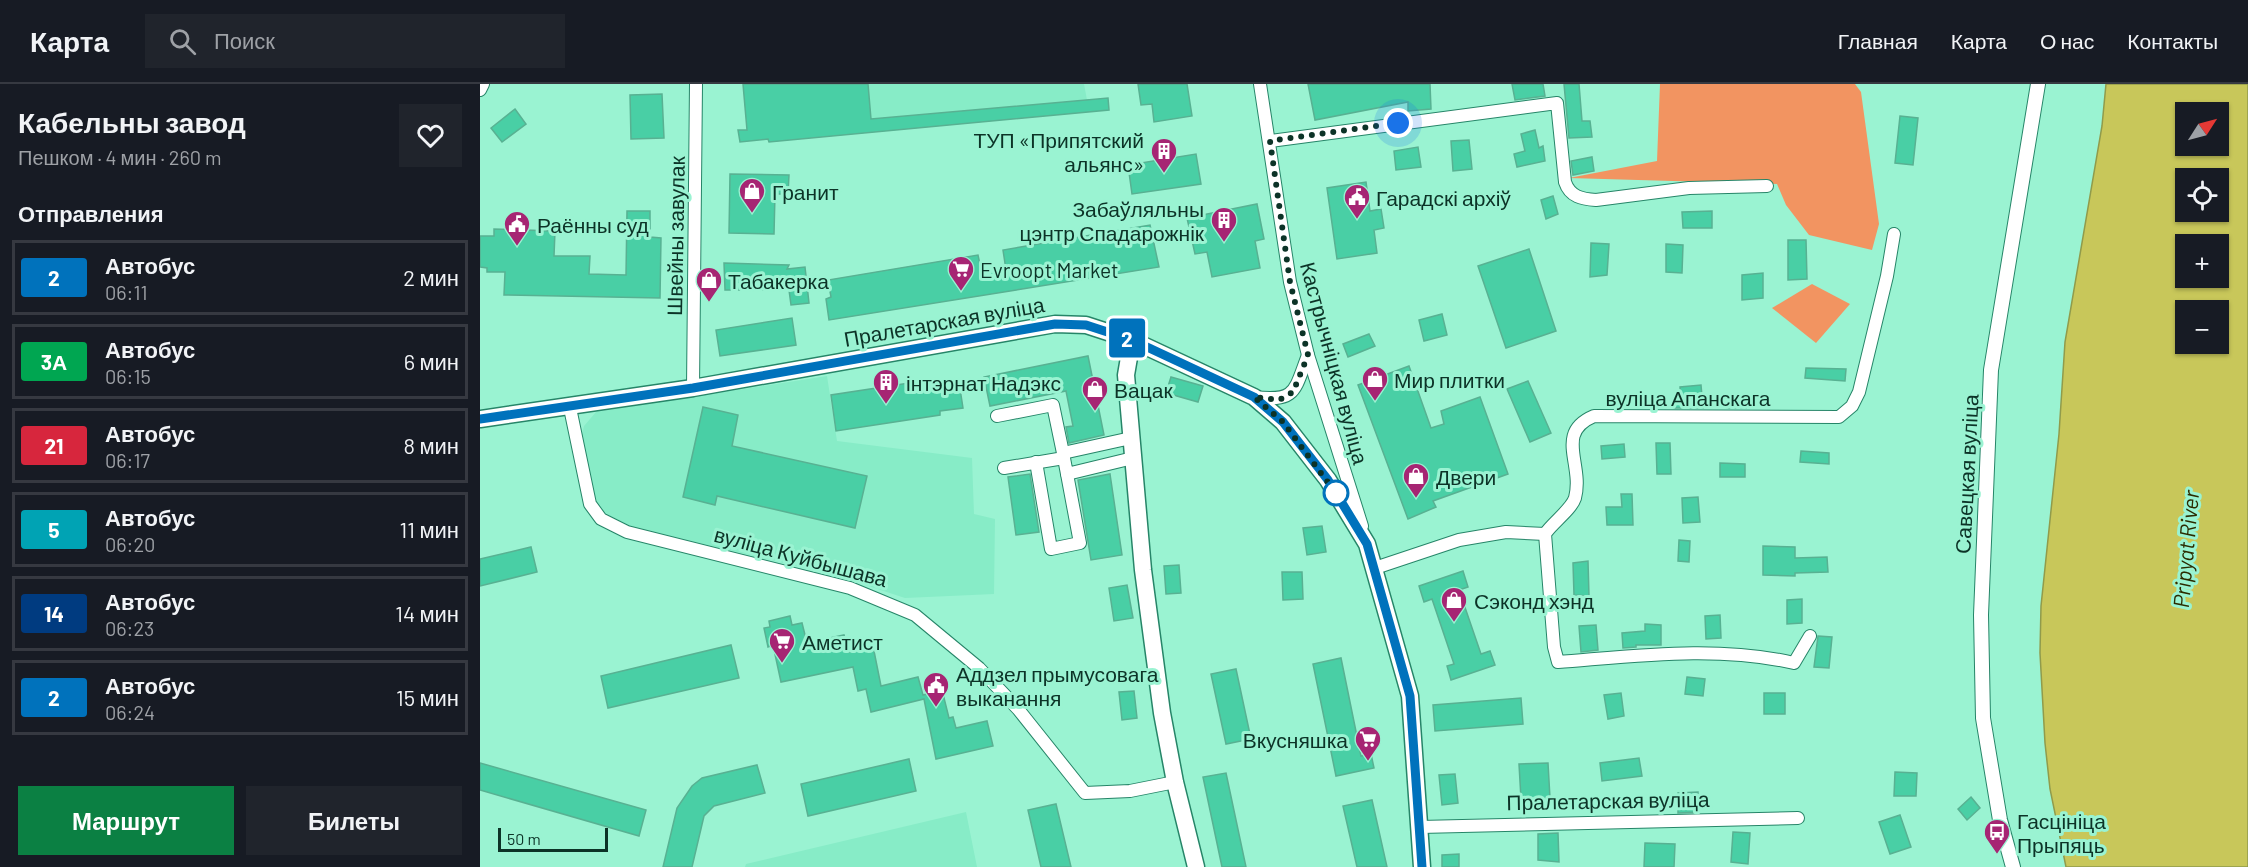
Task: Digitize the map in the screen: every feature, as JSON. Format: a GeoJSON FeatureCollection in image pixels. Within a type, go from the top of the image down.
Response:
{"type":"FeatureCollection","features":[{"type":"Feature","properties":{"kind":"main road","name":"Пралетарская вуліца"},"geometry":{"type":"LineString","coordinates":[[480,419],[570,408],[693,388],[1055,324],[1086,325],[1132,340],[1254,397],[1283,422],[1306,450],[1328,480],[1367,544],[1410,696],[1422,867]]}},
{"type":"Feature","properties":{"kind":"main road"},"geometry":{"type":"LineString","coordinates":[[1132,340],[1126,375],[1143,570],[1162,713],[1174,782],[1196,867]]}},
{"type":"Feature","properties":{"kind":"street"},"geometry":{"type":"LineString","coordinates":[[480,90],[483,84]]}},
{"type":"Feature","properties":{"kind":"street","name":"Швейны завулак"},"geometry":{"type":"LineString","coordinates":[[693,388],[696,84]]}},
{"type":"Feature","properties":{"kind":"street","name":"Кастрычніцкая вуліца"},"geometry":{"type":"LineString","coordinates":[[1260,84],[1290,282],[1308,355],[1367,544]]}},
{"type":"Feature","properties":{"kind":"street","name":"Савецкая вуліца"},"geometry":{"type":"LineString","coordinates":[[2013,867],[2000,820],[1983,718],[1981,615],[1991,370],[2038,84]]}},
{"type":"Feature","properties":{"kind":"street"},"geometry":{"type":"LineString","coordinates":[[1270,141],[1557,103],[1565,182],[1568,189],[1582,199],[1596,200],[1689,188],[1767,186]]}},
{"type":"Feature","properties":{"kind":"street","name":"вуліца Апанскага"},"geometry":{"type":"LineString","coordinates":[[1545,534],[1574,501],[1577,478],[1571,435],[1579,422],[1594,416],[1839,417],[1846,412],[1859,392],[1887,276],[1894,234]]}},
{"type":"Feature","properties":{"kind":"street"},"geometry":{"type":"LineString","coordinates":[[1254,397],[1279,400],[1293,392],[1308,355]]}},
{"type":"Feature","properties":{"kind":"street"},"geometry":{"type":"LineString","coordinates":[[997,416],[1053,405],[1080,543],[1051,549],[1036,462]]}},
{"type":"Feature","properties":{"kind":"street","name":"вуліца Куйбышава"},"geometry":{"type":"LineString","coordinates":[[570,408],[586,495],[601,519],[627,532],[850,588],[915,615],[979,668],[1018,709],[1085,793],[1130,791],[1174,782]]}},
{"type":"Feature","properties":{"kind":"street"},"geometry":{"type":"LineString","coordinates":[[1004,468],[1131,438]]}},
{"type":"Feature","properties":{"kind":"street"},"geometry":{"type":"LineString","coordinates":[[1067,474],[1133,458]]}},
{"type":"Feature","properties":{"kind":"street"},"geometry":{"type":"LineString","coordinates":[[1375,568],[1459,540],[1506,532],[1545,534],[1554,647],[1558,662],[1676,652],[1777,658],[1794,663],[1810,636]]}},
{"type":"Feature","properties":{"kind":"street","name":"Пралетарская вуліца"},"geometry":{"type":"LineString","coordinates":[[1420,827],[1798,818]]}},
{"type":"Feature","properties":{"kind":"shaded area"},"geometry":{"type":"Polygon","coordinates":[[[763,84],[1084,84],[1087,100],[1108,98],[1109,110],[769,142],[763,84]]]}},
{"type":"Feature","properties":{"kind":"shaded area"},"geometry":{"type":"Polygon","coordinates":[[[1660,84],[1855,84],[1861,92],[1879,224],[1872,250],[1809,235],[1786,205],[1777,184],[1569,178],[1657,161],[1660,84]]]}},
{"type":"Feature","properties":{"kind":"shaded area"},"geometry":{"type":"Polygon","coordinates":[[[1812,284],[1850,304],[1816,343],[1772,308],[1812,284]]]}},
{"type":"Feature","properties":{"kind":"shaded area"},"geometry":{"type":"Polygon","coordinates":[[[827,376],[837,441],[972,458],[974,514],[995,519],[994,594],[905,598],[838,576],[632,527],[615,520],[601,509],[592,495],[580,443],[584,426],[596,412],[827,376]]]}},
{"type":"Feature","properties":{"kind":"shaded area"},"geometry":{"type":"Polygon","coordinates":[[[966,812],[977,867],[745,867],[746,864],[966,812]]]}},
{"type":"Feature","properties":{"kind":"water","name":"Pripyat River"},"geometry":{"type":"Polygon","coordinates":[[[2106,84],[2248,84],[2248,867],[2066,867],[2050,789],[2040,653],[2041,606],[2059,434],[2065,342],[2102,126],[2106,84]]]}},
{"type":"Feature","properties":{"kind":"building"},"geometry":{"type":"Polygon","coordinates":[[[743,84],[868,84],[871,119],[1108,98],[1109,110],[769,142],[768,139],[740,142],[738,130],[747,130],[743,84]]]}},
{"type":"Feature","properties":{"kind":"building"},"geometry":{"type":"Polygon","coordinates":[[[1138,84],[1187,84],[1192,116],[1154,122],[1152,104],[1141,105],[1138,84]]]}},
{"type":"Feature","properties":{"kind":"building"},"geometry":{"type":"Polygon","coordinates":[[[1308,84],[1430,84],[1431,109],[1408,111],[1408,102],[1315,120],[1308,84]]]}},
{"type":"Feature","properties":{"kind":"building"},"geometry":{"type":"Polygon","coordinates":[[[1512,84],[1543,84],[1545,96],[1515,100],[1512,84]]]}},
{"type":"Feature","properties":{"kind":"building"},"geometry":{"type":"Polygon","coordinates":[[[1564,84],[1579,84],[1582,121],[1590,121],[1592,137],[1569,138],[1564,84]]]}},
{"type":"Feature","properties":{"kind":"building"},"geometry":{"type":"Polygon","coordinates":[[[662,94],[664,138],[631,139],[630,95],[662,94]]]}},
{"type":"Feature","properties":{"kind":"building"},"geometry":{"type":"Polygon","coordinates":[[[515,109],[526,124],[502,142],[491,128],[515,109]]]}},
{"type":"Feature","properties":{"kind":"building"},"geometry":{"type":"Polygon","coordinates":[[[1900,116],[1918,118],[1913,165],[1895,163],[1900,116]]]}},
{"type":"Feature","properties":{"kind":"building"},"geometry":{"type":"Polygon","coordinates":[[[1535,130],[1539,148],[1543,146],[1545,161],[1517,167],[1514,154],[1525,151],[1521,134],[1535,130]]]}},
{"type":"Feature","properties":{"kind":"building"},"geometry":{"type":"Polygon","coordinates":[[[1469,140],[1472,169],[1453,171],[1451,141],[1469,140]]]}},
{"type":"Feature","properties":{"kind":"building"},"geometry":{"type":"Polygon","coordinates":[[[1418,147],[1421,167],[1396,170],[1394,151],[1418,147]]]}},
{"type":"Feature","properties":{"kind":"building","name":"ТУП «Припятский альянс»"},"geometry":{"type":"Polygon","coordinates":[[[1196,154],[1201,184],[1132,194],[1128,165],[1196,154]]]}},
{"type":"Feature","properties":{"kind":"building"},"geometry":{"type":"Polygon","coordinates":[[[1592,157],[1594,171],[1573,175],[1571,161],[1592,157]]]}},
{"type":"Feature","properties":{"kind":"building","name":"Гранит"},"geometry":{"type":"Polygon","coordinates":[[[730,174],[789,175],[788,194],[775,194],[774,234],[729,233],[730,174]]]}},
{"type":"Feature","properties":{"kind":"building","name":"Гарадскі архіў"},"geometry":{"type":"Polygon","coordinates":[[[1366,182],[1370,211],[1381,209],[1384,228],[1374,230],[1377,253],[1337,259],[1327,188],[1366,182]]]}},
{"type":"Feature","properties":{"kind":"building"},"geometry":{"type":"Polygon","coordinates":[[[1553,196],[1558,214],[1546,219],[1541,200],[1553,196]]]}},
{"type":"Feature","properties":{"kind":"building","name":"Забаўляльны цэнтр Спадарожнік"},"geometry":{"type":"Polygon","coordinates":[[[1257,204],[1264,239],[1255,241],[1260,268],[1212,277],[1207,252],[1195,254],[1187,218],[1257,204]]]}},
{"type":"Feature","properties":{"kind":"building","name":"Раённы суд"},"geometry":{"type":"Polygon","coordinates":[[[627,211],[650,211],[650,237],[661,238],[660,298],[504,295],[505,272],[487,272],[487,268],[480,267],[480,236],[494,236],[494,229],[555,231],[554,256],[590,256],[589,274],[626,275],[627,211]]]}},
{"type":"Feature","properties":{"kind":"building"},"geometry":{"type":"Polygon","coordinates":[[[1712,211],[1712,228],[1683,228],[1682,212],[1712,211]]]}},
{"type":"Feature","properties":{"kind":"building"},"geometry":{"type":"Polygon","coordinates":[[[1150,225],[1159,267],[829,320],[826,299],[831,297],[828,280],[978,255],[982,274],[1006,270],[1003,250],[1150,225]]]}},
{"type":"Feature","properties":{"kind":"building"},"geometry":{"type":"Polygon","coordinates":[[[1788,240],[1806,240],[1807,279],[1788,280],[1788,240]]]}},
{"type":"Feature","properties":{"kind":"building"},"geometry":{"type":"Polygon","coordinates":[[[1591,243],[1609,244],[1607,275],[1590,277],[1591,243]]]}},
{"type":"Feature","properties":{"kind":"building"},"geometry":{"type":"Polygon","coordinates":[[[1666,244],[1683,245],[1682,273],[1666,272],[1666,244]]]}},
{"type":"Feature","properties":{"kind":"building"},"geometry":{"type":"Polygon","coordinates":[[[1529,249],[1556,331],[1506,348],[1478,266],[1529,249]]]}},
{"type":"Feature","properties":{"kind":"building"},"geometry":{"type":"Polygon","coordinates":[[[724,263],[789,265],[787,269],[805,267],[809,303],[791,305],[789,290],[725,290],[724,263]]]}},
{"type":"Feature","properties":{"kind":"building"},"geometry":{"type":"Polygon","coordinates":[[[1763,273],[1763,298],[1742,300],[1742,275],[1763,273]]]}},
{"type":"Feature","properties":{"kind":"building"},"geometry":{"type":"Polygon","coordinates":[[[1442,314],[1447,335],[1424,341],[1419,320],[1442,314]]]}},
{"type":"Feature","properties":{"kind":"building"},"geometry":{"type":"Polygon","coordinates":[[[792,318],[796,345],[720,356],[716,330],[792,318]]]}},
{"type":"Feature","properties":{"kind":"building"},"geometry":{"type":"Polygon","coordinates":[[[1369,334],[1375,346],[1348,357],[1343,344],[1369,334]]]}},
{"type":"Feature","properties":{"kind":"building"},"geometry":{"type":"Polygon","coordinates":[[[1088,356],[1104,435],[1069,443],[1066,427],[1073,426],[1066,391],[990,406],[984,377],[1088,356]]]}},
{"type":"Feature","properties":{"kind":"building"},"geometry":{"type":"Polygon","coordinates":[[[1409,366],[1431,428],[1444,424],[1441,411],[1480,397],[1508,474],[1433,501],[1436,507],[1408,519],[1358,385],[1409,366]]]}},
{"type":"Feature","properties":{"kind":"building"},"geometry":{"type":"Polygon","coordinates":[[[1806,368],[1846,369],[1845,381],[1805,378],[1806,368]]]}},
{"type":"Feature","properties":{"kind":"building"},"geometry":{"type":"Polygon","coordinates":[[[1171,377],[1203,386],[1198,402],[1166,393],[1171,377]]]}},
{"type":"Feature","properties":{"kind":"building","name":"інтэрнат Надэкс"},"geometry":{"type":"Polygon","coordinates":[[[935,379],[935,385],[959,382],[963,408],[940,411],[940,415],[836,431],[831,395],[935,379]]]}},
{"type":"Feature","properties":{"kind":"building"},"geometry":{"type":"Polygon","coordinates":[[[1528,381],[1551,433],[1530,442],[1507,389],[1528,381]]]}},
{"type":"Feature","properties":{"kind":"building"},"geometry":{"type":"Polygon","coordinates":[[[1701,385],[1703,408],[1672,408],[1671,403],[1681,402],[1680,387],[1701,385]]]}},
{"type":"Feature","properties":{"kind":"building"},"geometry":{"type":"Polygon","coordinates":[[[1746,397],[1746,408],[1726,408],[1726,398],[1746,397]]]}},
{"type":"Feature","properties":{"kind":"building"},"geometry":{"type":"Polygon","coordinates":[[[703,407],[738,415],[732,446],[867,476],[855,528],[717,496],[715,505],[683,497],[703,407]]]}},
{"type":"Feature","properties":{"kind":"building"},"geometry":{"type":"Polygon","coordinates":[[[1656,443],[1670,443],[1671,474],[1657,474],[1656,443]]]}},
{"type":"Feature","properties":{"kind":"building"},"geometry":{"type":"Polygon","coordinates":[[[1624,444],[1625,457],[1602,459],[1601,446],[1624,444]]]}},
{"type":"Feature","properties":{"kind":"building"},"geometry":{"type":"Polygon","coordinates":[[[1801,451],[1829,453],[1829,464],[1800,462],[1801,451]]]}},
{"type":"Feature","properties":{"kind":"building"},"geometry":{"type":"Polygon","coordinates":[[[1720,463],[1745,464],[1745,477],[1720,477],[1720,463]]]}},
{"type":"Feature","properties":{"kind":"building"},"geometry":{"type":"Polygon","coordinates":[[[1030,474],[1039,532],[1016,535],[1008,477],[1030,474]]]}},
{"type":"Feature","properties":{"kind":"building"},"geometry":{"type":"Polygon","coordinates":[[[1110,474],[1122,555],[1091,560],[1078,480],[1110,474]]]}},
{"type":"Feature","properties":{"kind":"building"},"geometry":{"type":"Polygon","coordinates":[[[1621,494],[1632,494],[1633,525],[1607,525],[1606,507],[1622,507],[1621,494]]]}},
{"type":"Feature","properties":{"kind":"building"},"geometry":{"type":"Polygon","coordinates":[[[1698,497],[1700,522],[1683,523],[1682,498],[1698,497]]]}},
{"type":"Feature","properties":{"kind":"building"},"geometry":{"type":"Polygon","coordinates":[[[1322,526],[1326,552],[1307,555],[1303,528],[1322,526]]]}},
{"type":"Feature","properties":{"kind":"building"},"geometry":{"type":"Polygon","coordinates":[[[1679,540],[1690,541],[1689,562],[1678,561],[1679,540]]]}},
{"type":"Feature","properties":{"kind":"building"},"geometry":{"type":"Polygon","coordinates":[[[1763,546],[1795,547],[1795,558],[1827,557],[1828,572],[1795,573],[1795,576],[1763,575],[1763,546]]]}},
{"type":"Feature","properties":{"kind":"building"},"geometry":{"type":"Polygon","coordinates":[[[531,547],[537,572],[480,586],[480,559],[531,547]]]}},
{"type":"Feature","properties":{"kind":"building"},"geometry":{"type":"Polygon","coordinates":[[[1588,561],[1589,596],[1574,595],[1573,563],[1588,561]]]}},
{"type":"Feature","properties":{"kind":"building"},"geometry":{"type":"Polygon","coordinates":[[[1179,565],[1181,593],[1166,594],[1164,566],[1179,565]]]}},
{"type":"Feature","properties":{"kind":"building"},"geometry":{"type":"Polygon","coordinates":[[[1463,571],[1468,587],[1459,590],[1481,654],[1490,651],[1495,665],[1451,680],[1447,666],[1454,664],[1432,599],[1424,602],[1419,586],[1463,571]]]}},
{"type":"Feature","properties":{"kind":"building"},"geometry":{"type":"Polygon","coordinates":[[[1282,572],[1302,572],[1303,599],[1283,600],[1282,572]]]}},
{"type":"Feature","properties":{"kind":"building"},"geometry":{"type":"Polygon","coordinates":[[[1127,585],[1133,618],[1114,621],[1109,588],[1127,585]]]}},
{"type":"Feature","properties":{"kind":"building"},"geometry":{"type":"Polygon","coordinates":[[[1802,599],[1802,623],[1787,624],[1787,600],[1802,599]]]}},
{"type":"Feature","properties":{"kind":"building"},"geometry":{"type":"Polygon","coordinates":[[[1720,615],[1721,638],[1706,639],[1705,616],[1720,615]]]}},
{"type":"Feature","properties":{"kind":"building"},"geometry":{"type":"Polygon","coordinates":[[[790,616],[792,625],[802,623],[807,643],[844,635],[849,652],[873,646],[881,686],[918,677],[923,695],[942,690],[949,718],[953,717],[956,728],[987,721],[993,746],[936,759],[924,699],[871,712],[866,689],[858,691],[853,667],[781,682],[773,645],[768,647],[764,628],[770,627],[769,621],[790,616]]]}},
{"type":"Feature","properties":{"kind":"building"},"geometry":{"type":"Polygon","coordinates":[[[1645,624],[1661,625],[1661,645],[1636,645],[1636,647],[1623,648],[1622,633],[1645,631],[1645,624]]]}},
{"type":"Feature","properties":{"kind":"building"},"geometry":{"type":"Polygon","coordinates":[[[1596,625],[1598,650],[1581,652],[1579,626],[1596,625]]]}},
{"type":"Feature","properties":{"kind":"building"},"geometry":{"type":"Polygon","coordinates":[[[1818,636],[1832,637],[1829,668],[1814,667],[1818,636]]]}},
{"type":"Feature","properties":{"kind":"building"},"geometry":{"type":"Polygon","coordinates":[[[731,645],[739,678],[608,708],[601,676],[731,645]]]}},
{"type":"Feature","properties":{"kind":"building"},"geometry":{"type":"Polygon","coordinates":[[[1341,658],[1361,756],[1371,754],[1374,768],[1336,776],[1313,664],[1341,658]]]}},
{"type":"Feature","properties":{"kind":"building"},"geometry":{"type":"Polygon","coordinates":[[[1236,669],[1251,739],[1226,744],[1211,674],[1236,669]]]}},
{"type":"Feature","properties":{"kind":"building"},"geometry":{"type":"Polygon","coordinates":[[[1687,677],[1705,679],[1703,696],[1685,694],[1687,677]]]}},
{"type":"Feature","properties":{"kind":"building"},"geometry":{"type":"Polygon","coordinates":[[[1134,691],[1137,718],[1122,720],[1119,692],[1134,691]]]}},
{"type":"Feature","properties":{"kind":"building"},"geometry":{"type":"Polygon","coordinates":[[[1621,693],[1624,716],[1608,719],[1604,695],[1621,693]]]}},
{"type":"Feature","properties":{"kind":"building"},"geometry":{"type":"Polygon","coordinates":[[[1764,693],[1785,693],[1785,714],[1764,714],[1764,693]]]}},
{"type":"Feature","properties":{"kind":"building"},"geometry":{"type":"Polygon","coordinates":[[[1521,698],[1523,724],[1435,731],[1433,705],[1521,698]]]}},
{"type":"Feature","properties":{"kind":"building"},"geometry":{"type":"Polygon","coordinates":[[[1639,758],[1642,776],[1602,781],[1600,763],[1639,758]]]}},
{"type":"Feature","properties":{"kind":"building"},"geometry":{"type":"Polygon","coordinates":[[[909,759],[916,791],[808,816],[801,784],[909,759]]]}},
{"type":"Feature","properties":{"kind":"building"},"geometry":{"type":"Polygon","coordinates":[[[480,763],[646,810],[639,836],[480,790],[480,763]]]}},
{"type":"Feature","properties":{"kind":"building"},"geometry":{"type":"Polygon","coordinates":[[[1548,763],[1550,798],[1521,799],[1519,764],[1548,763]]]}},
{"type":"Feature","properties":{"kind":"building"},"geometry":{"type":"Polygon","coordinates":[[[757,765],[765,793],[714,806],[704,816],[692,867],[663,867],[677,808],[692,786],[702,778],[757,765]]]}},
{"type":"Feature","properties":{"kind":"building"},"geometry":{"type":"Polygon","coordinates":[[[1895,772],[1917,773],[1916,796],[1894,796],[1895,772]]]}},
{"type":"Feature","properties":{"kind":"building"},"geometry":{"type":"Polygon","coordinates":[[[1226,773],[1246,867],[1222,867],[1203,777],[1226,773]]]}},
{"type":"Feature","properties":{"kind":"building"},"geometry":{"type":"Polygon","coordinates":[[[1455,774],[1458,803],[1442,805],[1439,775],[1455,774]]]}},
{"type":"Feature","properties":{"kind":"building"},"geometry":{"type":"Polygon","coordinates":[[[1698,792],[1698,812],[1678,813],[1678,793],[1698,792]]]}},
{"type":"Feature","properties":{"kind":"building"},"geometry":{"type":"Polygon","coordinates":[[[1971,797],[1980,808],[1967,820],[1958,809],[1971,797]]]}},
{"type":"Feature","properties":{"kind":"building"},"geometry":{"type":"Polygon","coordinates":[[[1372,800],[1387,867],[1357,867],[1343,806],[1372,800]]]}},
{"type":"Feature","properties":{"kind":"building"},"geometry":{"type":"Polygon","coordinates":[[[1056,804],[1071,867],[1041,867],[1028,810],[1056,804]]]}},
{"type":"Feature","properties":{"kind":"building"},"geometry":{"type":"Polygon","coordinates":[[[1900,815],[1911,847],[1890,854],[1879,822],[1900,815]]]}},
{"type":"Feature","properties":{"kind":"building"},"geometry":{"type":"Polygon","coordinates":[[[1733,832],[1750,833],[1748,864],[1731,862],[1733,832]]]}},
{"type":"Feature","properties":{"kind":"building"},"geometry":{"type":"Polygon","coordinates":[[[1558,833],[1559,862],[1538,860],[1538,834],[1558,833]]]}},
{"type":"Feature","properties":{"kind":"building"},"geometry":{"type":"Polygon","coordinates":[[[1645,843],[1675,844],[1674,867],[1644,867],[1645,843]]]}},
{"type":"Feature","properties":{"kind":"building"},"geometry":{"type":"Polygon","coordinates":[[[1459,854],[1459,867],[1442,867],[1442,855],[1459,854]]]}},
{"type":"Feature","properties":{"kind":"bus line","name":"2"},"geometry":{"type":"LineString","coordinates":[[480,419],[570,408],[693,388],[1055,324],[1086,325],[1132,340],[1254,397],[1283,422],[1306,450],[1328,480],[1367,544],[1410,696],[1422,867]]}},
{"type":"Feature","properties":{"kind":"place","name":"ТУП «Припятский альянс»"},"geometry":{"type":"Point","coordinates":[1164,174]}},
{"type":"Feature","properties":{"kind":"place","name":"Гранит"},"geometry":{"type":"Point","coordinates":[752,214]}},
{"type":"Feature","properties":{"kind":"place","name":"Гарадскі архіў"},"geometry":{"type":"Point","coordinates":[1357,220]}},
{"type":"Feature","properties":{"kind":"place","name":"Забаўляльны цэнтр Спадарожнік"},"geometry":{"type":"Point","coordinates":[1224,243]}},
{"type":"Feature","properties":{"kind":"place","name":"Раённы суд"},"geometry":{"type":"Point","coordinates":[517,247]}},
{"type":"Feature","properties":{"kind":"place","name":"Evroopt Market"},"geometry":{"type":"Point","coordinates":[961,292]}},
{"type":"Feature","properties":{"kind":"place","name":"Табакерка"},"geometry":{"type":"Point","coordinates":[709,303]}},
{"type":"Feature","properties":{"kind":"place","name":"Мир плитки"},"geometry":{"type":"Point","coordinates":[1375,402]}},
{"type":"Feature","properties":{"kind":"place","name":"інтэрнат Надэкс"},"geometry":{"type":"Point","coordinates":[886,405]}},
{"type":"Feature","properties":{"kind":"place","name":"Вацак"},"geometry":{"type":"Point","coordinates":[1095,412]}},
{"type":"Feature","properties":{"kind":"place","name":"Двери"},"geometry":{"type":"Point","coordinates":[1416,499]}},
{"type":"Feature","properties":{"kind":"place","name":"Сэконд хэнд"},"geometry":{"type":"Point","coordinates":[1454,623]}},
{"type":"Feature","properties":{"kind":"place","name":"Аметист"},"geometry":{"type":"Point","coordinates":[782,664]}},
{"type":"Feature","properties":{"kind":"place","name":"Аддзел прымусовага выканання"},"geometry":{"type":"Point","coordinates":[936,708]}},
{"type":"Feature","properties":{"kind":"place","name":"Вкусняшка"},"geometry":{"type":"Point","coordinates":[1368,762]}},
{"type":"Feature","properties":{"kind":"place","name":"Гасцініца Прыпяць"},"geometry":{"type":"Point","coordinates":[1997,855]}},
{"type":"Feature","properties":{"kind":"route"},"geometry":{"type":"LineString","coordinates":[[1336,493],[1338,496],[1283,422],[1254,397],[1279,400],[1293,392],[1308,355],[1290,282],[1270,141],[1398,123]]}}]}
